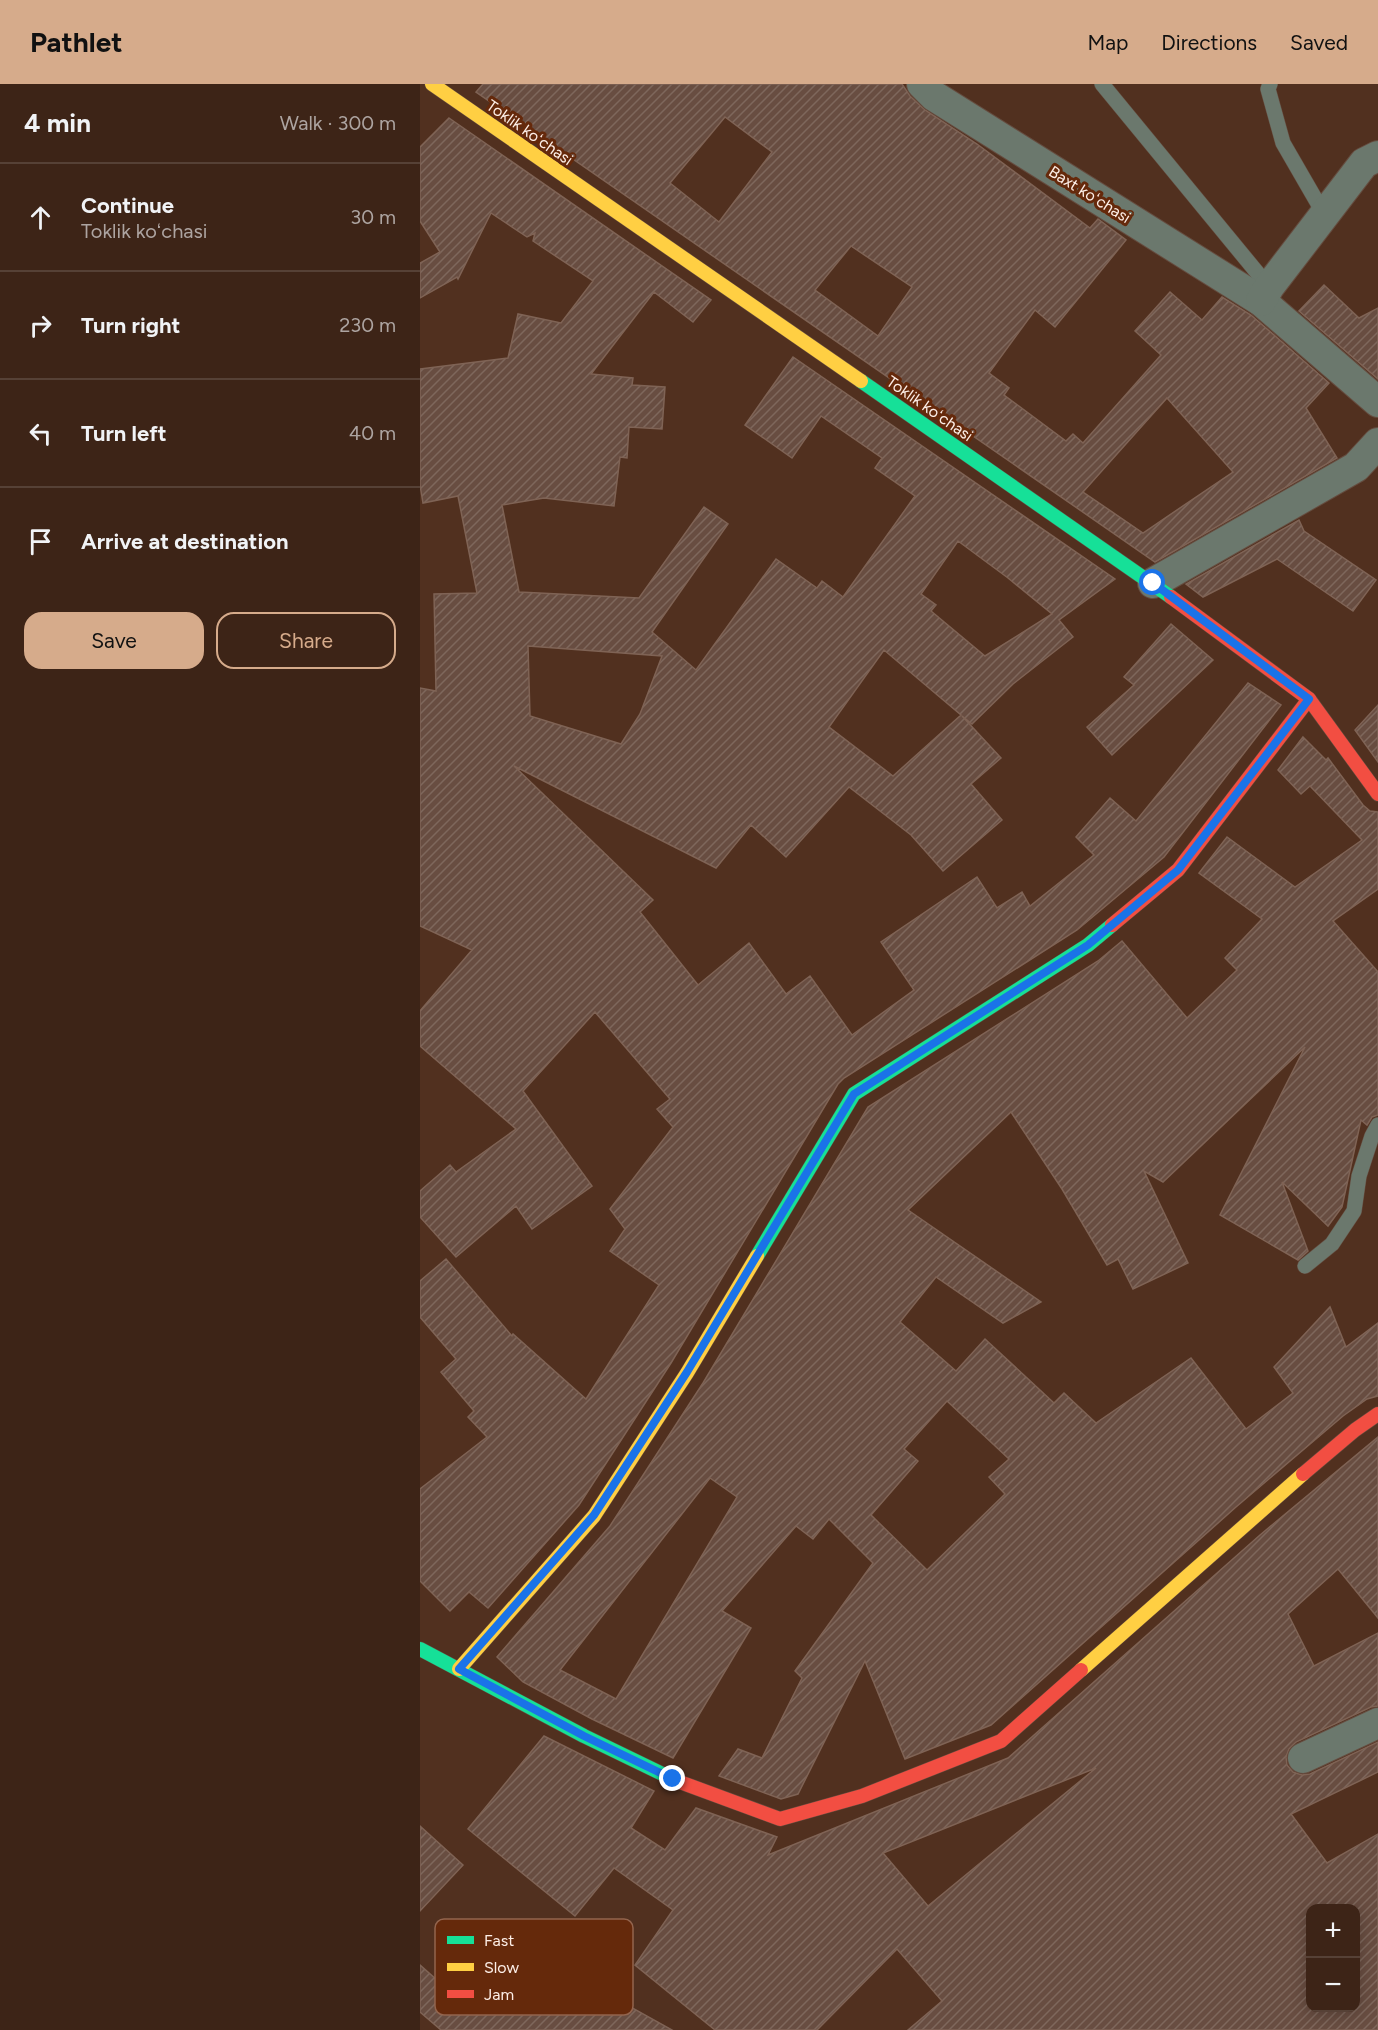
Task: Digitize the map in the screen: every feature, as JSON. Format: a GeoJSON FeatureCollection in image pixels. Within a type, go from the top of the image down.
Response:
{"type":"FeatureCollection","features":[{"type":"Feature","properties":{"kind":"street","name":"Toklik koʻchasi"},"geometry":{"type":"LineString","coordinates":[[432,84],[1153,583],[1309,699],[1378,794]]}},
{"type":"Feature","properties":{"kind":"street","name":"Baxt koʻchasi"},"geometry":{"type":"LineString","coordinates":[[922,84],[934,96],[1265,294],[1378,402]]}},
{"type":"Feature","properties":{"kind":"street"},"geometry":{"type":"LineString","coordinates":[[1265,294],[1364,163],[1378,156]]}},
{"type":"Feature","properties":{"kind":"street"},"geometry":{"type":"LineString","coordinates":[[1153,583],[1356,467],[1378,443]]}},
{"type":"Feature","properties":{"kind":"street"},"geometry":{"type":"LineString","coordinates":[[459,1669],[594,1515],[687,1372],[854,1094],[1088,945],[1178,870],[1309,699]]}},
{"type":"Feature","properties":{"kind":"street"},"geometry":{"type":"LineString","coordinates":[[420,1649],[584,1736],[673,1779],[780,1819],[862,1796],[1001,1742],[1248,1521],[1378,1414]]}},
{"type":"Feature","properties":{"kind":"street"},"geometry":{"type":"LineString","coordinates":[[1303,1758],[1378,1723]]}},
{"type":"Feature","properties":{"kind":"lane"},"geometry":{"type":"LineString","coordinates":[[1102,84],[1265,294]]}},
{"type":"Feature","properties":{"kind":"lane"},"geometry":{"type":"LineString","coordinates":[[1270,84],[1268,89],[1283,143],[1324,214]]}},
{"type":"Feature","properties":{"kind":"lane"},"geometry":{"type":"LineString","coordinates":[[1305,1266],[1332,1244],[1354,1211],[1359,1176],[1378,1125]]}},
{"type":"Feature","properties":{"kind":"building"},"geometry":{"type":"Polygon","coordinates":[[[483,84],[902,84],[910,96],[925,110],[977,144],[1090,228],[1098,219],[1126,240],[1055,327],[1035,310],[989,373],[1009,388],[1004,395],[1066,441],[1073,434],[1083,443],[1161,355],[1135,331],[1170,292],[1202,320],[1222,297],[1251,315],[1329,383],[1306,408],[1337,458],[1155,562],[476,92],[483,84]],[[725,117],[670,183],[719,222],[772,152],[725,117]],[[851,246],[815,290],[878,336],[912,287],[851,246]],[[1167,398],[1083,492],[1143,533],[1233,472],[1167,398]]]}},
{"type":"Feature","properties":{"kind":"building"},"geometry":{"type":"Polygon","coordinates":[[[449,118],[711,300],[693,322],[654,292],[591,374],[633,378],[632,385],[665,387],[662,429],[629,427],[627,458],[620,457],[614,506],[544,498],[502,505],[519,592],[639,598],[704,507],[728,524],[652,632],[696,670],[776,559],[817,588],[822,581],[843,597],[915,496],[875,468],[882,458],[821,416],[792,458],[745,425],[793,357],[1115,579],[1059,620],[1073,637],[1013,684],[972,724],[962,716],[1001,758],[971,784],[1002,820],[943,871],[911,835],[849,787],[786,857],[751,825],[716,868],[514,766],[653,900],[640,912],[698,985],[749,943],[786,994],[810,976],[852,1035],[914,990],[881,942],[977,877],[997,908],[1022,892],[1030,906],[1094,855],[1076,837],[1110,798],[1136,821],[1248,683],[1281,705],[1164,857],[1077,930],[838,1084],[671,1363],[579,1505],[488,1608],[469,1592],[450,1611],[420,1581],[420,1489],[487,1437],[468,1417],[474,1411],[441,1372],[456,1359],[420,1317],[420,1281],[446,1259],[512,1336],[513,1334],[586,1399],[659,1285],[610,1251],[625,1229],[610,1209],[673,1127],[657,1109],[670,1099],[595,1012],[523,1091],[592,1186],[532,1229],[516,1206],[456,1257],[420,1217],[420,1191],[450,1165],[456,1172],[516,1129],[420,1046],[420,1011],[472,950],[420,926],[420,688],[436,691],[434,594],[477,593],[458,496],[423,503],[420,485],[420,369],[508,358],[518,314],[561,323],[593,281],[533,241],[535,233],[527,237],[491,213],[458,279],[457,277],[420,298],[420,263],[440,252],[420,221],[420,147],[449,118]],[[958,541],[921,594],[936,605],[931,611],[985,656],[1052,614],[1008,578],[958,541]],[[528,646],[530,716],[621,744],[640,714],[662,656],[528,646]],[[884,650],[829,727],[893,776],[961,715],[884,650]]]}},
{"type":"Feature","properties":{"kind":"building"},"geometry":{"type":"Polygon","coordinates":[[[1324,285],[1359,318],[1378,308],[1378,379],[1299,311],[1324,285]]]}},
{"type":"Feature","properties":{"kind":"building"},"geometry":{"type":"Polygon","coordinates":[[[1299,520],[1304,531],[1376,580],[1353,611],[1277,559],[1203,597],[1186,584],[1299,520]]]}},
{"type":"Feature","properties":{"kind":"building"},"geometry":{"type":"Polygon","coordinates":[[[1171,624],[1213,660],[1112,755],[1087,727],[1134,685],[1124,677],[1171,624]]]}},
{"type":"Feature","properties":{"kind":"building"},"geometry":{"type":"Polygon","coordinates":[[[1378,705],[1378,762],[1355,730],[1378,705]]]}},
{"type":"Feature","properties":{"kind":"building"},"geometry":{"type":"Polygon","coordinates":[[[1303,737],[1326,760],[1328,758],[1363,805],[1370,811],[1378,812],[1378,889],[1333,921],[1378,972],[1378,1115],[1372,1117],[1367,1125],[1361,1120],[1342,1207],[1328,1226],[1282,1182],[1308,1251],[1298,1260],[1220,1215],[1305,1047],[1163,1182],[1144,1171],[1188,1263],[1133,1289],[1118,1259],[1107,1265],[1062,1189],[1011,1112],[908,1210],[1041,1302],[1003,1323],[936,1277],[900,1322],[956,1371],[985,1339],[1054,1403],[1064,1393],[1096,1423],[1191,1358],[1246,1429],[1293,1393],[1274,1367],[1330,1307],[1346,1347],[1378,1323],[1378,1396],[1367,1399],[1343,1416],[1236,1507],[991,1725],[905,1759],[865,1661],[798,1794],[781,1799],[719,1776],[738,1749],[762,1758],[802,1678],[795,1671],[873,1563],[829,1519],[813,1539],[796,1526],[722,1611],[751,1628],[673,1758],[592,1719],[523,1682],[497,1657],[610,1526],[703,1383],[868,1107],[1098,961],[1122,941],[1187,1018],[1237,970],[1225,958],[1262,919],[1199,873],[1227,837],[1295,887],[1362,840],[1310,786],[1301,794],[1278,770],[1303,737]],[[947,1401],[904,1449],[918,1461],[871,1515],[927,1570],[1005,1494],[989,1477],[1009,1459],[947,1401]],[[710,1478],[560,1670],[616,1699],[737,1497],[710,1478]]]}},
{"type":"Feature","properties":{"kind":"building"},"geometry":{"type":"Polygon","coordinates":[[[1378,1437],[1378,1618],[1338,1569],[1288,1614],[1314,1666],[1378,1633],[1378,1706],[1371,1707],[1296,1742],[1289,1749],[1286,1757],[1287,1765],[1293,1772],[1302,1775],[1310,1774],[1378,1742],[1378,1772],[1291,1814],[1327,1863],[1378,1834],[1378,2030],[908,2030],[942,2001],[897,1949],[817,2030],[715,2030],[635,1965],[673,1910],[614,1868],[575,1916],[468,1829],[544,1736],[654,1791],[631,1828],[665,1850],[696,1808],[777,1837],[768,1855],[1008,1758],[1260,1535],[1378,1437]],[[1096,1768],[883,1853],[928,1906],[1096,1768]]]}},
{"type":"Feature","properties":{"kind":"building"},"geometry":{"type":"Polygon","coordinates":[[[420,1826],[463,1865],[420,1911],[420,1826]]]}},
{"type":"Feature","properties":{"kind":"building"},"geometry":{"type":"Polygon","coordinates":[[[420,1965],[435,1978],[435,2015],[633,2015],[633,2008],[672,2030],[441,2030],[420,2012],[420,1965]]]}},
{"type":"Feature","properties":{"kind":"traffic: fast"},"geometry":{"type":"LineString","coordinates":[[861,381],[1171,597]]}},
{"type":"Feature","properties":{"kind":"traffic: fast"},"geometry":{"type":"LineString","coordinates":[[757,1256],[854,1094],[1088,945],[1112,925]]}},
{"type":"Feature","properties":{"kind":"traffic: fast"},"geometry":{"type":"LineString","coordinates":[[420,1649],[584,1736],[677,1781]]}},
{"type":"Feature","properties":{"kind":"traffic: slow"},"geometry":{"type":"LineString","coordinates":[[432,84],[861,381]]}},
{"type":"Feature","properties":{"kind":"traffic: slow"},"geometry":{"type":"LineString","coordinates":[[459,1669],[594,1516],[687,1373],[757,1256]]}},
{"type":"Feature","properties":{"kind":"traffic: slow"},"geometry":{"type":"LineString","coordinates":[[1081,1670],[1303,1474]]}},
{"type":"Feature","properties":{"kind":"traffic: jam"},"geometry":{"type":"LineString","coordinates":[[1171,597],[1309,699],[1378,794]]}},
{"type":"Feature","properties":{"kind":"traffic: jam"},"geometry":{"type":"LineString","coordinates":[[1112,925],[1178,870],[1309,699]]}},
{"type":"Feature","properties":{"kind":"traffic: jam"},"geometry":{"type":"LineString","coordinates":[[1303,1474],[1355,1430],[1378,1414]]}},
{"type":"Feature","properties":{"kind":"traffic: jam"},"geometry":{"type":"LineString","coordinates":[[677,1781],[780,1819],[862,1796],[1001,1741],[1081,1670]]}},
{"type":"Feature","properties":{"kind":"route"},"geometry":{"type":"LineString","coordinates":[[673,1779],[584,1736],[459,1669],[594,1515],[687,1372],[854,1094],[1088,945],[1178,870],[1309,699],[1153,583]]}}]}
